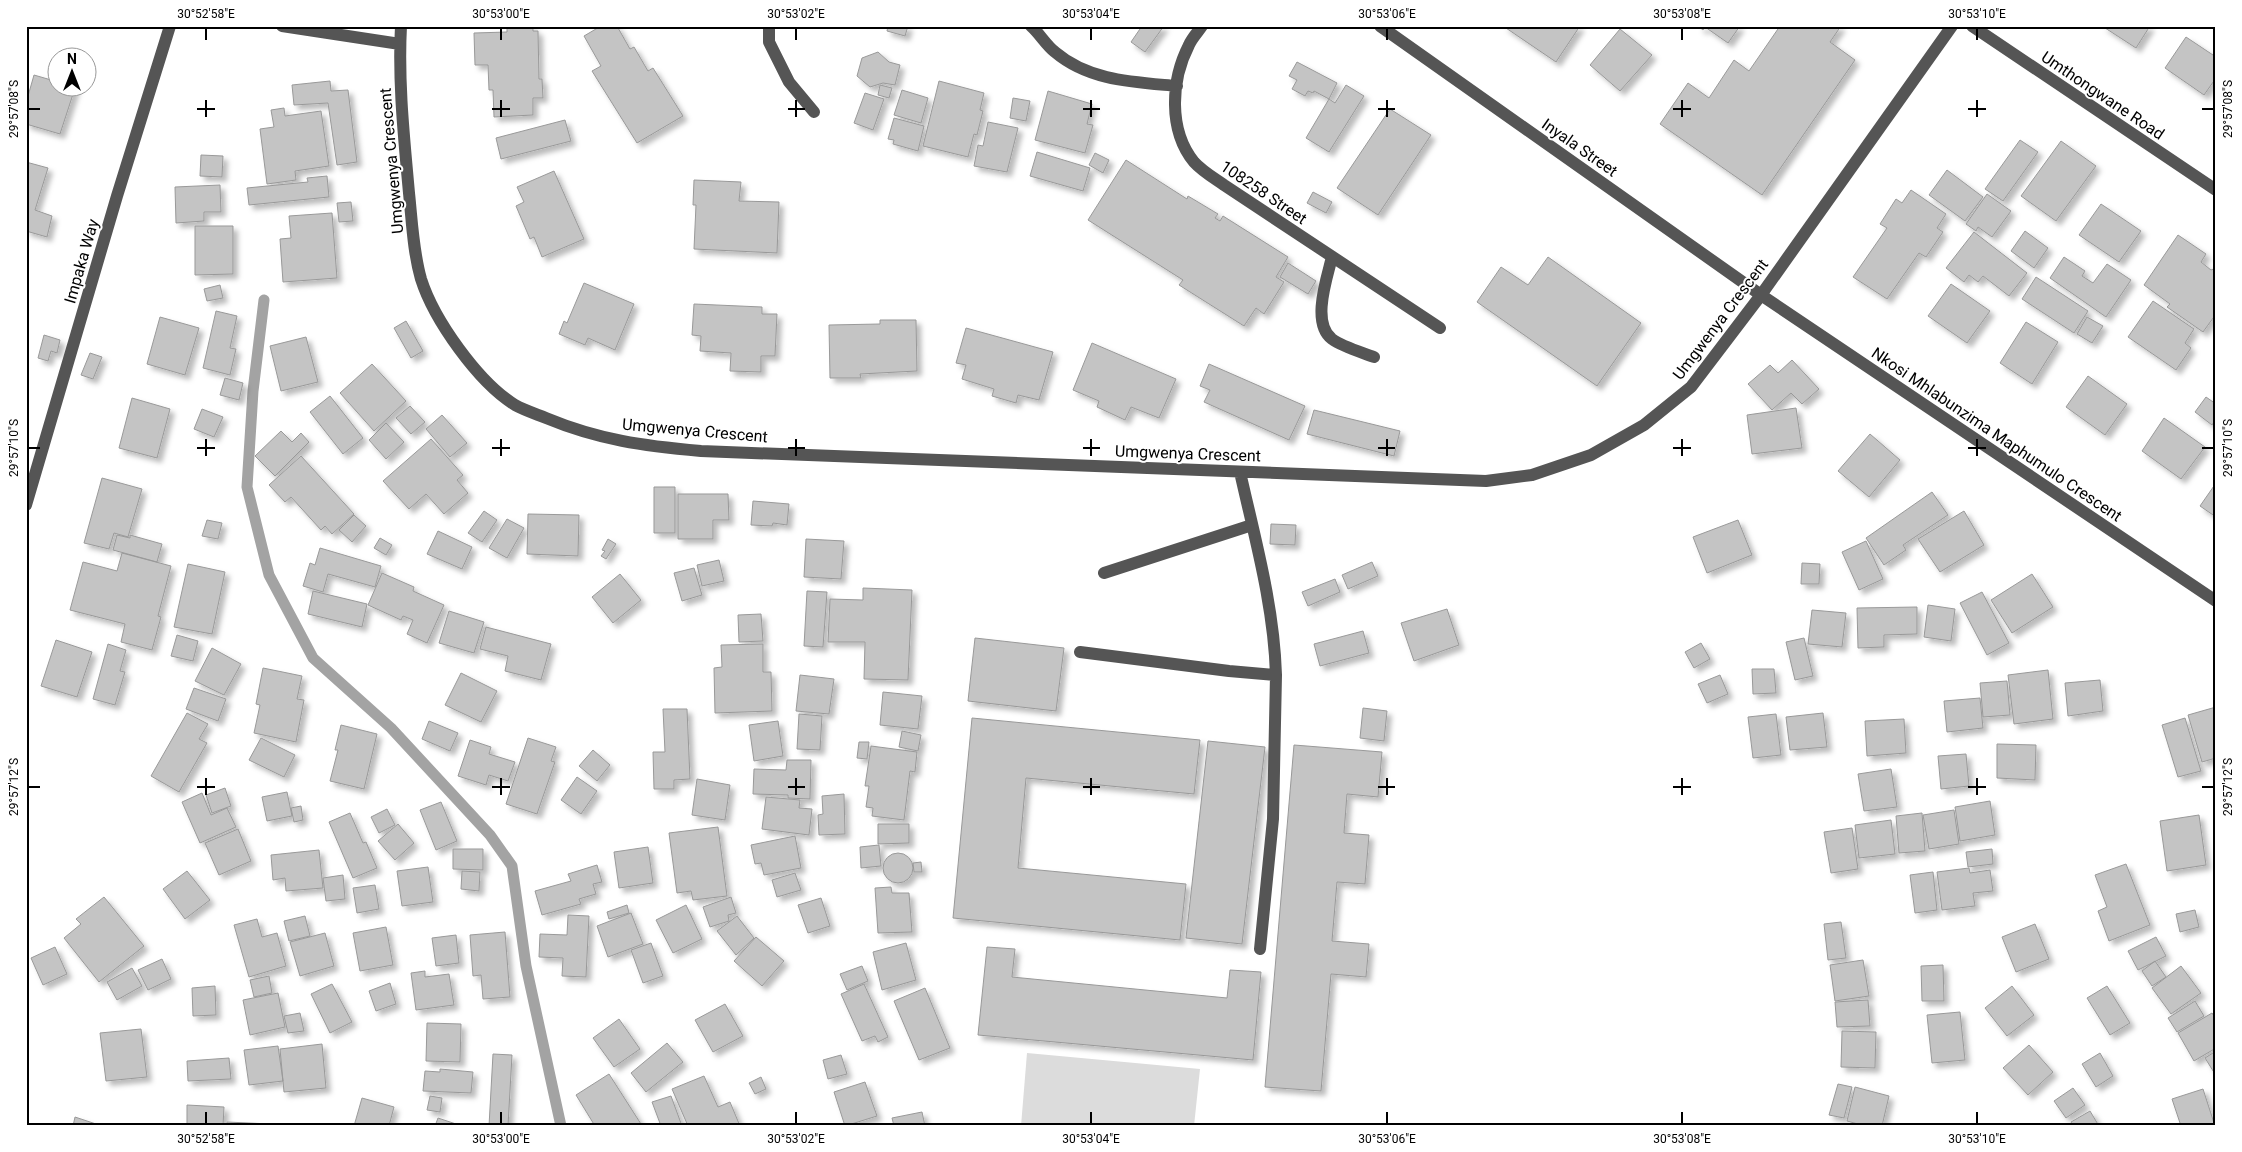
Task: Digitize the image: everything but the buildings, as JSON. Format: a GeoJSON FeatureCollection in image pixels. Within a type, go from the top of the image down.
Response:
{"type":"FeatureCollection","features":[{"type":"Feature","properties":{"kind":"street","name":"Impaka Way"},"geometry":{"type":"LineString","coordinates":[[26,505],[117,196],[170,26]]}},
{"type":"Feature","properties":{"kind":"street"},"geometry":{"type":"LineString","coordinates":[[282,26],[400,44]]}},
{"type":"Feature","properties":{"kind":"street","name":"Umgwenya Crescent"},"geometry":{"type":"LineString","coordinates":[[401,26],[403,128],[415,255],[421,279],[435,314],[452,339],[494,390],[515,405],[567,427],[606,438],[648,446],[726,452],[1486,481],[1532,475],[1591,455],[1644,424],[1691,387],[1761,295],[1952,26]]}},
{"type":"Feature","properties":{"kind":"street"},"geometry":{"type":"LineString","coordinates":[[769,26],[769,42],[789,82],[814,112]]}},
{"type":"Feature","properties":{"kind":"street"},"geometry":{"type":"LineString","coordinates":[[1031,26],[1054,51],[1076,68],[1118,80],[1177,86]]}},
{"type":"Feature","properties":{"kind":"street","name":"108258 Street"},"geometry":{"type":"LineString","coordinates":[[1202,26],[1189,44],[1178,72],[1177,86],[1176,121],[1182,143],[1195,163],[1224,185],[1440,328]]}},
{"type":"Feature","properties":{"kind":"street","name":"Inyala Street"},"geometry":{"type":"LineString","coordinates":[[1380,26],[1761,295]]}},
{"type":"Feature","properties":{"kind":"street","name":"Umthongwane Road"},"geometry":{"type":"LineString","coordinates":[[1972,26],[2216,190]]}},
{"type":"Feature","properties":{"kind":"street"},"geometry":{"type":"LineString","coordinates":[[1332,257],[1322,302],[1323,326],[1333,340],[1374,358]]}},
{"type":"Feature","properties":{"kind":"street","name":"Nkosi Mhlabunzima Maphumulo Crescent"},"geometry":{"type":"LineString","coordinates":[[1761,295],[2216,601]]}},
{"type":"Feature","properties":{"kind":"street"},"geometry":{"type":"LineString","coordinates":[[1240,472],[1275,640],[1273,819],[1260,949]]}},
{"type":"Feature","properties":{"kind":"street"},"geometry":{"type":"LineString","coordinates":[[1104,573],[1252,525]]}},
{"type":"Feature","properties":{"kind":"street"},"geometry":{"type":"LineString","coordinates":[[1080,652],[1229,671],[1276,675]]}},
{"type":"Feature","properties":{"kind":"shaded area"},"geometry":{"type":"Polygon","coordinates":[[[1027,1053],[1200,1069],[1194,1126],[1021,1126],[1027,1053]]]}},
{"type":"Feature","properties":{"kind":"waterway"},"geometry":{"type":"LineString","coordinates":[[264,300],[253,391],[247,487],[269,575],[313,658],[391,728],[490,835],[512,866],[526,966],[561,1126]]}}]}
